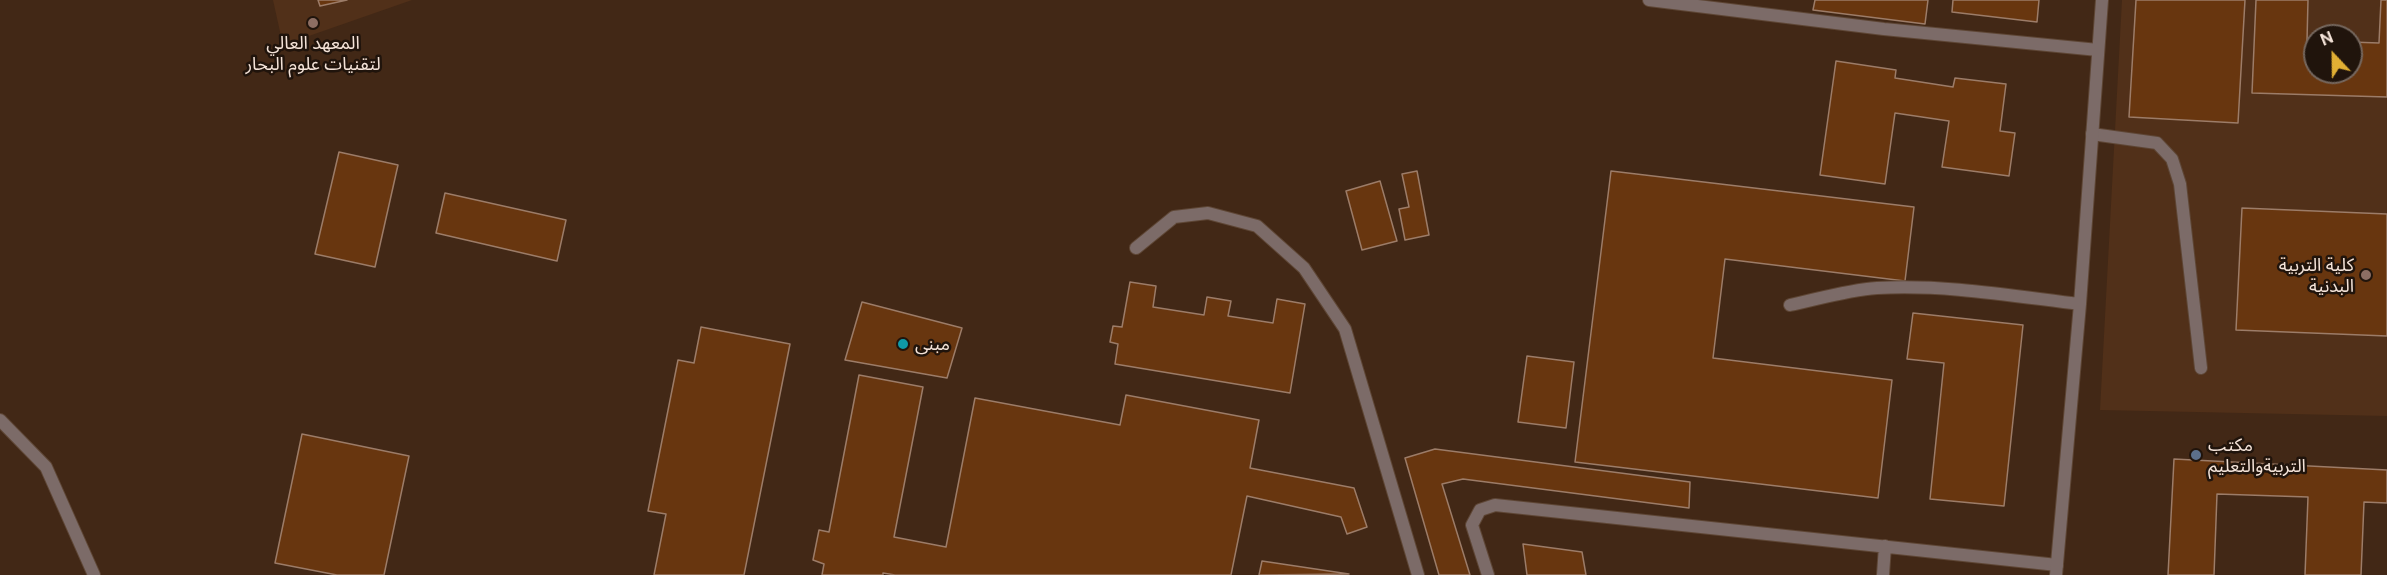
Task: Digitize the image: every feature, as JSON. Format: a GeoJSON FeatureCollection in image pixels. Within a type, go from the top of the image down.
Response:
{"type":"FeatureCollection","features":[{"type":"Feature","properties":{"kind":"street"},"geometry":{"type":"LineString","coordinates":[[1650,0],[1884,29],[2098,50]]}},
{"type":"Feature","properties":{"kind":"street"},"geometry":{"type":"LineString","coordinates":[[1488,575],[1472,525],[1480,510],[1495,505],[1885,546],[2056,570],[2080,304],[2102,0]]}},
{"type":"Feature","properties":{"kind":"street"},"geometry":{"type":"LineString","coordinates":[[2092,134],[2157,143],[2172,159],[2180,184],[2201,368]]}},
{"type":"Feature","properties":{"kind":"street"},"geometry":{"type":"LineString","coordinates":[[1136,248],[1174,217],[1208,213],[1257,226],[1304,268],[1345,329],[1418,575]]}},
{"type":"Feature","properties":{"kind":"street"},"geometry":{"type":"LineString","coordinates":[[1790,305],[1874,288],[1911,287],[1980,292],[2080,304]]}},
{"type":"Feature","properties":{"kind":"street"},"geometry":{"type":"LineString","coordinates":[[0,420],[46,467],[94,575]]}},
{"type":"Feature","properties":{"kind":"street"},"geometry":{"type":"LineString","coordinates":[[1883,575],[1885,546]]}},
{"type":"Feature","properties":{"kind":"shaded area","name":"المعهد العالي لتقنيات علوم البحار"},"geometry":{"type":"Polygon","coordinates":[[[273,0],[412,0],[283,45],[273,0]]]}},
{"type":"Feature","properties":{"kind":"shaded area"},"geometry":{"type":"Polygon","coordinates":[[[2122,0],[2387,0],[2387,416],[2100,410],[2122,0]]]}},
{"type":"Feature","properties":{"kind":"building"},"geometry":{"type":"Polygon","coordinates":[[[318,0],[347,0],[320,6],[318,0]]]}},
{"type":"Feature","properties":{"kind":"building"},"geometry":{"type":"Polygon","coordinates":[[[1815,0],[1928,0],[1925,24],[1813,10],[1815,0]]]}},
{"type":"Feature","properties":{"kind":"building"},"geometry":{"type":"Polygon","coordinates":[[[1953,0],[2039,0],[2037,22],[1952,12],[1953,0]]]}},
{"type":"Feature","properties":{"kind":"building"},"geometry":{"type":"Polygon","coordinates":[[[2136,0],[2245,0],[2238,123],[2129,117],[2136,0]]]}},
{"type":"Feature","properties":{"kind":"building"},"geometry":{"type":"Polygon","coordinates":[[[2256,0],[2308,0],[2307,24],[2303,24],[2303,84],[2363,84],[2363,42],[2379,43],[2381,0],[2387,0],[2387,97],[2252,93],[2256,0]]]}},
{"type":"Feature","properties":{"kind":"building"},"geometry":{"type":"Polygon","coordinates":[[[1836,61],[1896,70],[1895,78],[1953,87],[1955,78],[2006,84],[2000,131],[2015,133],[2009,176],[1942,167],[1949,121],[1895,113],[1885,184],[1820,175],[1836,61]]]}},
{"type":"Feature","properties":{"kind":"building"},"geometry":{"type":"Polygon","coordinates":[[[339,152],[398,165],[375,267],[315,254],[339,152]]]}},
{"type":"Feature","properties":{"kind":"building"},"geometry":{"type":"Polygon","coordinates":[[[1417,171],[1429,235],[1405,240],[1399,209],[1409,207],[1402,174],[1417,171]]]}},
{"type":"Feature","properties":{"kind":"building"},"geometry":{"type":"Polygon","coordinates":[[[1611,171],[1914,207],[1905,281],[1725,259],[1713,358],[1892,380],[1878,498],[1575,462],[1611,171]]]}},
{"type":"Feature","properties":{"kind":"building"},"geometry":{"type":"Polygon","coordinates":[[[1380,181],[1397,241],[1362,250],[1346,191],[1380,181]]]}},
{"type":"Feature","properties":{"kind":"building"},"geometry":{"type":"Polygon","coordinates":[[[445,193],[566,220],[557,261],[436,233],[445,193]]]}},
{"type":"Feature","properties":{"kind":"building"},"geometry":{"type":"Polygon","coordinates":[[[2242,208],[2387,214],[2387,336],[2236,330],[2242,208]]]}},
{"type":"Feature","properties":{"kind":"building"},"geometry":{"type":"Polygon","coordinates":[[[1130,282],[1156,286],[1153,307],[1204,315],[1207,297],[1231,301],[1228,316],[1273,323],[1277,299],[1305,304],[1290,393],[1115,364],[1118,344],[1110,342],[1113,326],[1122,327],[1130,282]]]}},
{"type":"Feature","properties":{"kind":"building","name":"مبنى"},"geometry":{"type":"Polygon","coordinates":[[[862,302],[962,328],[947,378],[845,360],[862,302]]]}},
{"type":"Feature","properties":{"kind":"building"},"geometry":{"type":"Polygon","coordinates":[[[1913,313],[2023,325],[2004,506],[1930,499],[1944,363],[1907,359],[1913,313]]]}},
{"type":"Feature","properties":{"kind":"building"},"geometry":{"type":"Polygon","coordinates":[[[701,327],[790,344],[744,575],[654,575],[666,514],[648,511],[678,360],[694,363],[701,327]]]}},
{"type":"Feature","properties":{"kind":"building"},"geometry":{"type":"Polygon","coordinates":[[[1527,356],[1574,362],[1566,428],[1518,422],[1527,356]]]}},
{"type":"Feature","properties":{"kind":"building"},"geometry":{"type":"Polygon","coordinates":[[[859,375],[923,387],[894,537],[946,547],[975,398],[1120,425],[1126,395],[1259,420],[1250,468],[1354,488],[1367,527],[1347,534],[1341,517],[1247,496],[1231,575],[895,575],[883,573],[883,575],[822,575],[824,564],[813,560],[819,530],[829,532],[859,375]]]}},
{"type":"Feature","properties":{"kind":"building"},"geometry":{"type":"Polygon","coordinates":[[[302,434],[409,456],[384,575],[337,575],[275,563],[302,434]]]}},
{"type":"Feature","properties":{"kind":"building"},"geometry":{"type":"Polygon","coordinates":[[[1435,449],[1690,482],[1689,508],[1463,479],[1442,484],[1470,575],[1439,575],[1405,458],[1435,449]]]}},
{"type":"Feature","properties":{"kind":"building"},"geometry":{"type":"Polygon","coordinates":[[[2174,459],[2387,470],[2387,503],[2364,502],[2361,575],[2305,575],[2308,497],[2217,494],[2214,575],[2168,575],[2174,459]]]}},
{"type":"Feature","properties":{"kind":"building"},"geometry":{"type":"Polygon","coordinates":[[[1523,544],[1582,552],[1586,575],[1527,575],[1523,544]]]}},
{"type":"Feature","properties":{"kind":"building"},"geometry":{"type":"Polygon","coordinates":[[[1262,561],[1349,574],[1259,575],[1262,561]]]}},
{"type":"Feature","properties":{"kind":"place","name":"المعهد العالي لتقنيات علوم البحار"},"geometry":{"type":"Point","coordinates":[313,23]}},
{"type":"Feature","properties":{"kind":"place","name":"كلية التربية البدنية"},"geometry":{"type":"Point","coordinates":[2366,275]}},
{"type":"Feature","properties":{"kind":"place","name":"مبنى"},"geometry":{"type":"Point","coordinates":[903,344]}},
{"type":"Feature","properties":{"kind":"place","name":"مكتب التربيةوالتعليم"},"geometry":{"type":"Point","coordinates":[2196,455]}}]}
